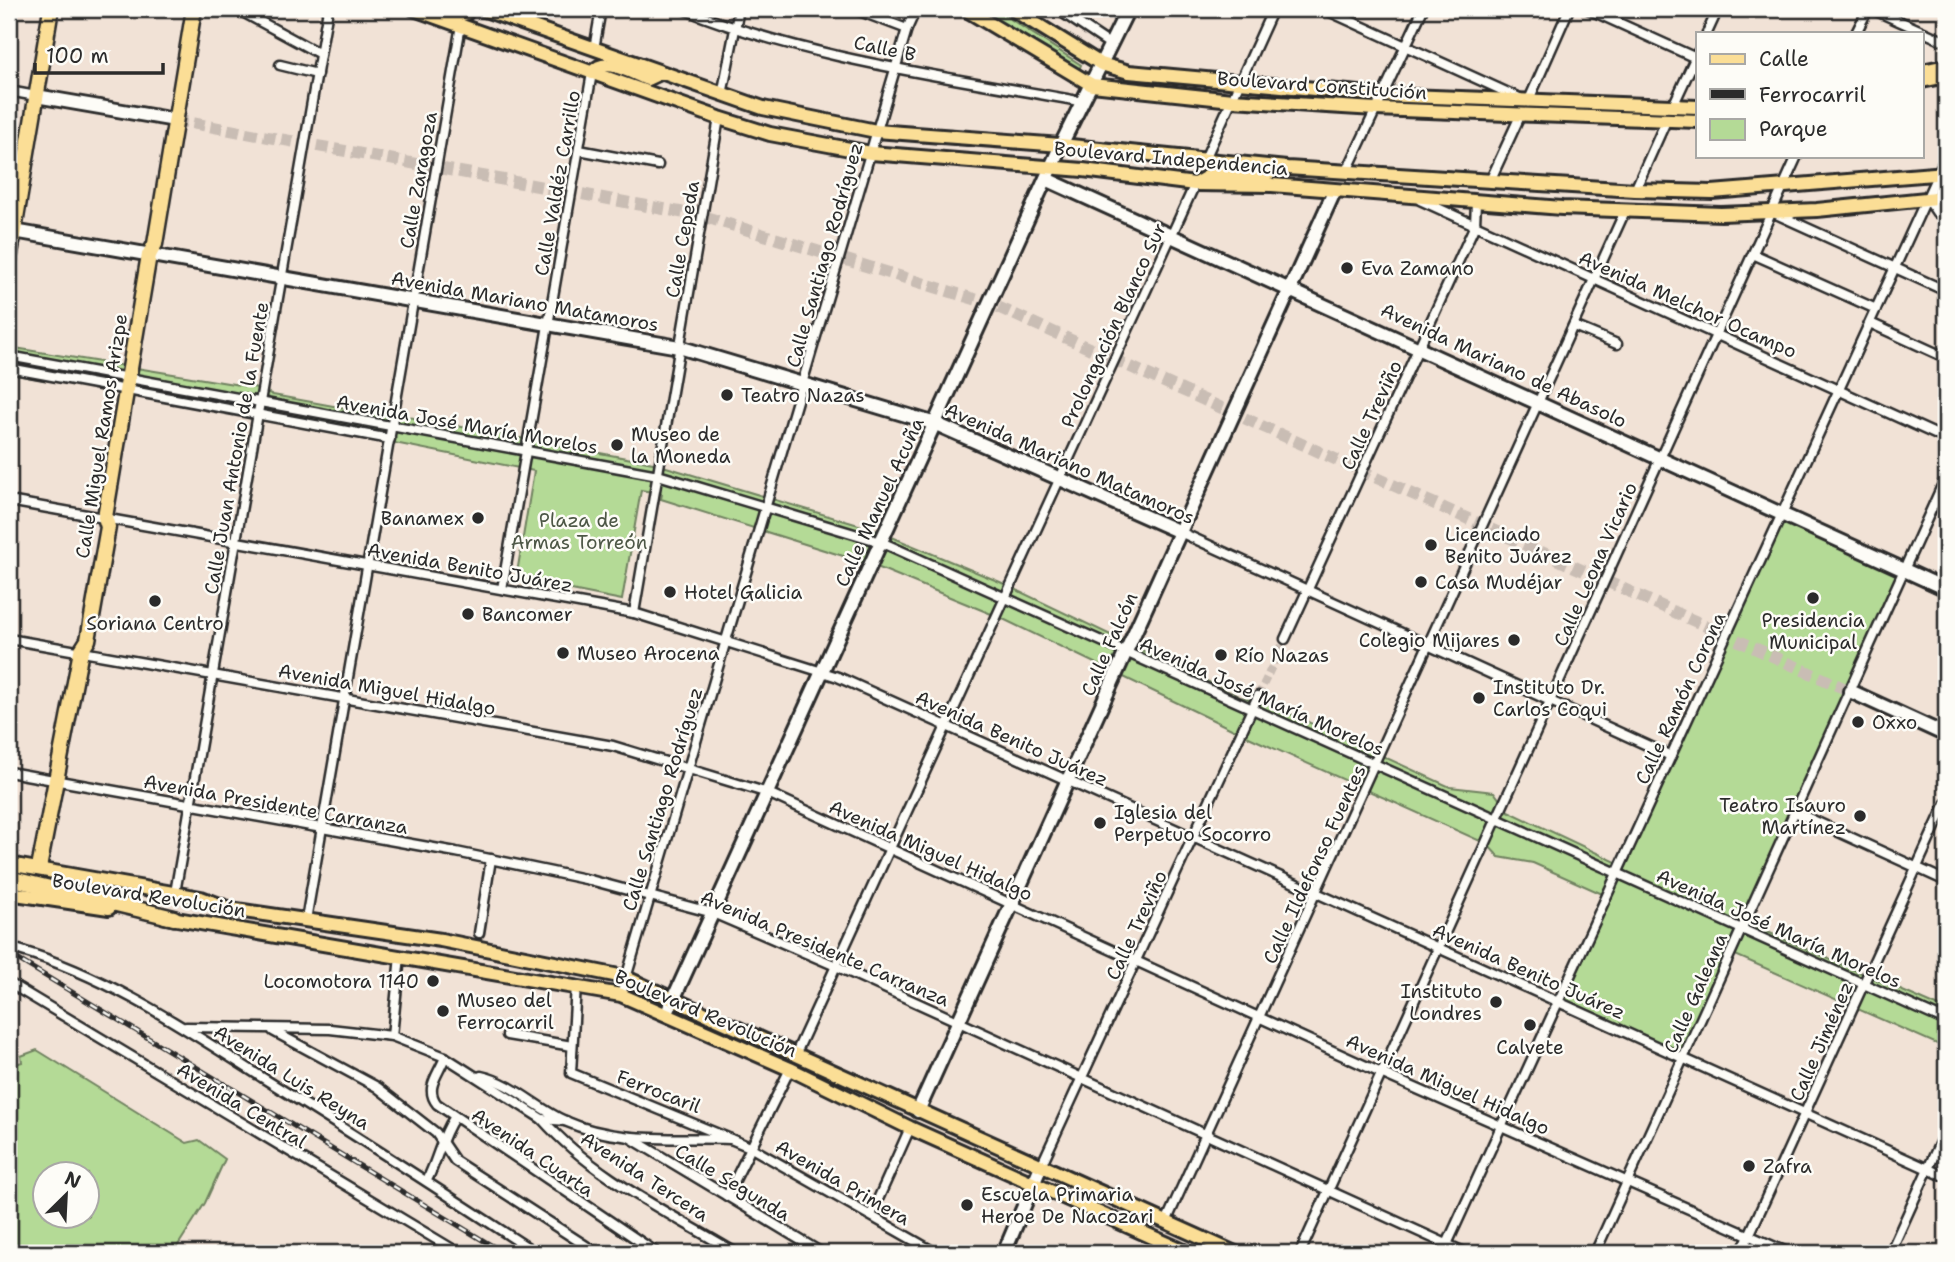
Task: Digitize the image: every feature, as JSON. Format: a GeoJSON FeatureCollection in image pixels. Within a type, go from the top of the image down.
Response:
{"type":"FeatureCollection","features":[{"type":"Feature","properties":{"kind":"highway"},"geometry":{"type":"LineString","coordinates":[[9,260],[14,192],[36,96],[51,9]]}},
{"type":"Feature","properties":{"kind":"highway","name":"Calle Miguel Ramos Arizpe"},"geometry":{"type":"LineString","coordinates":[[39,868],[80,651],[88,640],[107,527],[105,517],[149,254],[155,244],[194,9]]}},
{"type":"Feature","properties":{"kind":"highway"},"geometry":{"type":"LineString","coordinates":[[11,871],[174,918]]}},
{"type":"Feature","properties":{"kind":"main road","name":"Boulevard Independencia"},"geometry":{"type":"LineString","coordinates":[[414,9],[719,118],[770,134],[871,153],[1048,174],[1195,184],[1272,185],[1334,192],[1625,211],[1721,214],[1772,212],[1946,197]]}},
{"type":"Feature","properties":{"kind":"main road"},"geometry":{"type":"LineString","coordinates":[[435,9],[459,16],[466,13],[467,9]]}},
{"type":"Feature","properties":{"kind":"main road","name":"Boulevard Independencia"},"geometry":{"type":"LineString","coordinates":[[482,9],[722,95],[807,119],[876,131],[1061,145],[1346,173],[1634,190],[1712,192],[1942,173]]}},
{"type":"Feature","properties":{"kind":"main road","name":"Boulevard Constitución"},"geometry":{"type":"LineString","coordinates":[[965,9],[1091,85],[1232,100],[1375,109],[1696,121]]}},
{"type":"Feature","properties":{"kind":"main road","name":"Boulevard Constitución"},"geometry":{"type":"LineString","coordinates":[[1012,9],[1101,64],[1129,72],[1381,95],[1696,107]]}},
{"type":"Feature","properties":{"kind":"main road"},"geometry":{"type":"LineString","coordinates":[[592,73],[598,66],[607,65],[647,79],[660,73]]}},
{"type":"Feature","properties":{"kind":"main road"},"geometry":{"type":"LineString","coordinates":[[1924,71],[1946,66]]}},
{"type":"Feature","properties":{"kind":"main road"},"geometry":{"type":"LineString","coordinates":[[1924,81],[1946,76]]}},
{"type":"Feature","properties":{"kind":"main road"},"geometry":{"type":"LineString","coordinates":[[1195,184],[1214,173],[1250,174],[1287,168]]}},
{"type":"Feature","properties":{"kind":"main road"},"geometry":{"type":"LineString","coordinates":[[11,871],[39,868],[175,892],[230,909]]}},
{"type":"Feature","properties":{"kind":"main road"},"geometry":{"type":"LineString","coordinates":[[11,871],[230,909],[441,940],[624,977],[1235,1253]]}},
{"type":"Feature","properties":{"kind":"main road","name":"Boulevard Revolución"},"geometry":{"type":"LineString","coordinates":[[13,892],[576,985],[621,995],[667,1013],[910,1128],[1188,1253]]}},
{"type":"Feature","properties":{"kind":"street"},"geometry":{"type":"LineString","coordinates":[[237,9],[320,54]]}},
{"type":"Feature","properties":{"kind":"street","name":"Calle Juan Antonio de la Fuente"},"geometry":{"type":"LineString","coordinates":[[175,892],[328,9]]}},
{"type":"Feature","properties":{"kind":"street"},"geometry":{"type":"LineString","coordinates":[[594,49],[601,9]]}},
{"type":"Feature","properties":{"kind":"street","name":"Calle B"},"geometry":{"type":"LineString","coordinates":[[683,9],[735,30],[895,68],[1084,102]]}},
{"type":"Feature","properties":{"kind":"street"},"geometry":{"type":"LineString","coordinates":[[722,95],[739,9]]}},
{"type":"Feature","properties":{"kind":"street"},"geometry":{"type":"LineString","coordinates":[[854,9],[907,29]]}},
{"type":"Feature","properties":{"kind":"street","name":"Calle Santiago Rodríguez"},"geometry":{"type":"LineString","coordinates":[[621,995],[624,977],[767,505],[876,131],[907,29],[916,9]]}},
{"type":"Feature","properties":{"kind":"street"},"geometry":{"type":"LineString","coordinates":[[1057,9],[1111,45]]}},
{"type":"Feature","properties":{"kind":"street","name":"Calle Manuel Acuña"},"geometry":{"type":"LineString","coordinates":[[667,1013],[1061,145],[1128,9]]}},
{"type":"Feature","properties":{"kind":"street"},"geometry":{"type":"LineString","coordinates":[[1204,161],[1273,9]]}},
{"type":"Feature","properties":{"kind":"street"},"geometry":{"type":"LineString","coordinates":[[1324,9],[1528,102],[1569,9]]}},
{"type":"Feature","properties":{"kind":"street"},"geometry":{"type":"LineString","coordinates":[[1346,173],[1423,9]]}},
{"type":"Feature","properties":{"kind":"street"},"geometry":{"type":"LineString","coordinates":[[1588,9],[1696,56]]}},
{"type":"Feature","properties":{"kind":"street"},"geometry":{"type":"LineString","coordinates":[[1707,32],[1718,9]]}},
{"type":"Feature","properties":{"kind":"street"},"geometry":{"type":"LineString","coordinates":[[1857,32],[1870,9],[1923,32]]}},
{"type":"Feature","properties":{"kind":"street","name":"Calle Zaragoza"},"geometry":{"type":"LineString","coordinates":[[306,920],[461,25]]}},
{"type":"Feature","properties":{"kind":"street"},"geometry":{"type":"LineString","coordinates":[[1924,32],[1946,42]]}},
{"type":"Feature","properties":{"kind":"street"},"geometry":{"type":"LineString","coordinates":[[1673,106],[1696,58]]}},
{"type":"Feature","properties":{"kind":"street"},"geometry":{"type":"LineString","coordinates":[[280,65],[317,74]]}},
{"type":"Feature","properties":{"kind":"street","name":"Calle Valdéz Carrillo"},"geometry":{"type":"LineString","coordinates":[[502,589],[592,73]]}},
{"type":"Feature","properties":{"kind":"street"},"geometry":{"type":"LineString","coordinates":[[9,91],[175,120]]}},
{"type":"Feature","properties":{"kind":"street"},"geometry":{"type":"LineString","coordinates":[[1490,181],[1520,116]]}},
{"type":"Feature","properties":{"kind":"street","name":"Calle Cepeda"},"geometry":{"type":"LineString","coordinates":[[634,613],[719,118]]}},
{"type":"Feature","properties":{"kind":"street"},"geometry":{"type":"LineString","coordinates":[[1634,190],[1666,121]]}},
{"type":"Feature","properties":{"kind":"street"},"geometry":{"type":"LineString","coordinates":[[579,150],[658,165]]}},
{"type":"Feature","properties":{"kind":"street","name":"Calle Ramón Corona"},"geometry":{"type":"LineString","coordinates":[[1445,1249],[1927,198],[1942,173],[1946,156]]}},
{"type":"Feature","properties":{"kind":"street","name":"Calle Leona Vicario"},"geometry":{"type":"LineString","coordinates":[[1300,1253],[1796,158]]}},
{"type":"Feature","properties":{"kind":"street","name":"Avenida Mariano de Abasolo"},"geometry":{"type":"LineString","coordinates":[[1048,174],[1171,235],[1946,589]]}},
{"type":"Feature","properties":{"kind":"street","name":"Prolongación Blanco Sur"},"geometry":{"type":"LineString","coordinates":[[796,1053],[1195,184]]}},
{"type":"Feature","properties":{"kind":"street","name":"Calle Falcón"},"geometry":{"type":"LineString","coordinates":[[918,1111],[1334,192]]}},
{"type":"Feature","properties":{"kind":"street","name":"Avenida Melchor Ocampo"},"geometry":{"type":"LineString","coordinates":[[1418,198],[1946,439]]}},
{"type":"Feature","properties":{"kind":"street"},"geometry":{"type":"LineString","coordinates":[[1927,198],[1937,213],[1946,217]]}},
{"type":"Feature","properties":{"kind":"street","name":"Calle Treviño"},"geometry":{"type":"LineString","coordinates":[[1285,639],[1475,225],[1476,202]]}},
{"type":"Feature","properties":{"kind":"street","name":"Calle Ildefonso Fuentes"},"geometry":{"type":"LineString","coordinates":[[1166,1222],[1377,764],[1428,645],[1625,211]]}},
{"type":"Feature","properties":{"kind":"street"},"geometry":{"type":"LineString","coordinates":[[1772,212],[1946,291]]}},
{"type":"Feature","properties":{"kind":"street","name":"Avenida Mariano Matamoros"},"geometry":{"type":"LineString","coordinates":[[11,231],[680,348],[936,424],[1671,756]]}},
{"type":"Feature","properties":{"kind":"street"},"geometry":{"type":"LineString","coordinates":[[1753,254],[1876,309]]}},
{"type":"Feature","properties":{"kind":"street"},"geometry":{"type":"LineString","coordinates":[[1870,323],[1938,354]]}},
{"type":"Feature","properties":{"kind":"street"},"geometry":{"type":"LineString","coordinates":[[1574,326],[1617,344]]}},
{"type":"Feature","properties":{"kind":"street","name":"Avenida José María Morelos"},"geometry":{"type":"LineString","coordinates":[[9,356],[127,385],[260,402],[657,475],[767,505],[881,542],[1946,1021]]}},
{"type":"Feature","properties":{"kind":"street"},"geometry":{"type":"LineString","coordinates":[[9,368],[127,385],[390,439]]}},
{"type":"Feature","properties":{"kind":"street","name":"Calle Galeana"},"geometry":{"type":"LineString","coordinates":[[1595,1253],[1946,477]]}},
{"type":"Feature","properties":{"kind":"street","name":"Avenida Benito Juárez"},"geometry":{"type":"LineString","coordinates":[[9,501],[634,613],[823,672],[1946,1177]]}},
{"type":"Feature","properties":{"kind":"street","name":"Avenida Miguel Hidalgo"},"geometry":{"type":"LineString","coordinates":[[9,639],[599,744],[686,767],[768,793],[1381,1073],[1789,1253]]}},
{"type":"Feature","properties":{"kind":"street"},"geometry":{"type":"LineString","coordinates":[[1850,691],[1946,734]]}},
{"type":"Feature","properties":{"kind":"street","name":"Calle Treviño"},"geometry":{"type":"LineString","coordinates":[[1041,1166],[1258,696]]}},
{"type":"Feature","properties":{"kind":"street","name":"Avenida Presidente Carranza"},"geometry":{"type":"LineString","coordinates":[[9,772],[491,859],[650,895],[713,913],[1207,1135],[1329,1191],[1445,1249],[1466,1253]]}},
{"type":"Feature","properties":{"kind":"street","name":"Calle Jiménez"},"geometry":{"type":"LineString","coordinates":[[1741,1253],[1946,803]]}},
{"type":"Feature","properties":{"kind":"street"},"geometry":{"type":"LineString","coordinates":[[1795,812],[1946,881]]}},
{"type":"Feature","properties":{"kind":"street"},"geometry":{"type":"LineString","coordinates":[[479,933],[491,859]]}},
{"type":"Feature","properties":{"kind":"street","name":"Avenida Luis Reyna"},"geometry":{"type":"LineString","coordinates":[[19,950],[115,989],[185,1027],[537,1253]]}},
{"type":"Feature","properties":{"kind":"street"},"geometry":{"type":"LineString","coordinates":[[392,1036],[400,956]]}},
{"type":"Feature","properties":{"kind":"street","name":"Avenida Central"},"geometry":{"type":"LineString","coordinates":[[9,983],[459,1253]]}},
{"type":"Feature","properties":{"kind":"street"},"geometry":{"type":"LineString","coordinates":[[507,1034],[572,1046],[576,985]]}},
{"type":"Feature","properties":{"kind":"street","name":"Avenida Cuarta"},"geometry":{"type":"LineString","coordinates":[[185,1027],[330,1030],[392,1036],[445,1057],[542,1119],[566,1121],[629,1138],[734,1139]]}},
{"type":"Feature","properties":{"kind":"street"},"geometry":{"type":"LineString","coordinates":[[270,1030],[377,1087],[417,1116],[442,1140],[455,1161],[597,1253]]}},
{"type":"Feature","properties":{"kind":"street","name":"Ferrocaril"},"geometry":{"type":"LineString","coordinates":[[572,1046],[571,1073],[734,1139]]}},
{"type":"Feature","properties":{"kind":"street","name":"Avenida Cuarta"},"geometry":{"type":"LineString","coordinates":[[445,1057],[431,1086],[432,1098],[454,1118],[657,1253]]}},
{"type":"Feature","properties":{"kind":"street"},"geometry":{"type":"LineString","coordinates":[[727,1196],[790,1069]]}},
{"type":"Feature","properties":{"kind":"street","name":"Avenida Cuarta"},"geometry":{"type":"LineString","coordinates":[[474,1074],[497,1080],[566,1121]]}},
{"type":"Feature","properties":{"kind":"street"},"geometry":{"type":"LineString","coordinates":[[427,1180],[440,1155],[442,1140],[454,1118]]}},
{"type":"Feature","properties":{"kind":"street","name":"Avenida Tercera"},"geometry":{"type":"LineString","coordinates":[[542,1119],[567,1145],[609,1176],[736,1253]]}},
{"type":"Feature","properties":{"kind":"street"},"geometry":{"type":"LineString","coordinates":[[689,1138],[698,1123]]}},
{"type":"Feature","properties":{"kind":"street"},"geometry":{"type":"LineString","coordinates":[[871,1215],[910,1128]]}},
{"type":"Feature","properties":{"kind":"street"},"geometry":{"type":"LineString","coordinates":[[1890,1253],[1946,1129]]}},
{"type":"Feature","properties":{"kind":"street","name":"Calle Segunda"},"geometry":{"type":"LineString","coordinates":[[629,1138],[822,1253]]}},
{"type":"Feature","properties":{"kind":"street","name":"Avenida Primera"},"geometry":{"type":"LineString","coordinates":[[734,1139],[936,1253]]}},
{"type":"Feature","properties":{"kind":"street"},"geometry":{"type":"LineString","coordinates":[[1004,1253],[1041,1166]]}},
{"type":"Feature","properties":{"kind":"street"},"geometry":{"type":"LineString","coordinates":[[1153,1253],[1158,1240]]}},
{"type":"Feature","properties":{"kind":"green space"},"geometry":{"type":"Polygon","coordinates":[[[977,9],[995,9],[1081,65],[1079,70],[1049,57],[977,9]]]}},
{"type":"Feature","properties":{"kind":"green space","name":"Plaza de Armas Torreón"},"geometry":{"type":"Polygon","coordinates":[[[9,347],[258,388],[273,395],[377,414],[382,412],[653,463],[875,530],[1000,582],[1240,697],[1262,701],[1450,787],[1494,792],[1508,811],[1620,864],[1782,515],[1905,570],[1747,923],[1946,1010],[1946,1048],[1731,953],[1682,1055],[1560,1000],[1607,896],[1533,863],[1499,857],[1487,844],[1242,734],[1001,618],[872,565],[661,499],[662,494],[641,490],[622,600],[516,579],[534,471],[265,417],[9,374],[9,347]]]}},
{"type":"Feature","properties":{"kind":"green space"},"geometry":{"type":"Polygon","coordinates":[[[37,1050],[187,1143],[199,1140],[225,1159],[205,1203],[173,1253],[13,1253],[9,1228],[9,1066],[22,1062],[21,1056],[37,1050]]]}},
{"type":"Feature","properties":{"kind":"tunnel"},"geometry":{"type":"LineString","coordinates":[[175,120],[702,216],[991,304],[1850,691]]}},
{"type":"Feature","properties":{"kind":"tunnel"},"geometry":{"type":"LineString","coordinates":[[1258,696],[1285,639]]}},
{"type":"Feature","properties":{"kind":"railway"},"geometry":{"type":"LineString","coordinates":[[9,954],[504,1253]]}},
{"type":"Feature","properties":{"kind":"place","name":"Eva Zamano"},"geometry":{"type":"Point","coordinates":[1347,268]}},
{"type":"Feature","properties":{"kind":"place","name":"Teatro Nazas"},"geometry":{"type":"Point","coordinates":[727,395]}},
{"type":"Feature","properties":{"kind":"place","name":"Museo de la Moneda"},"geometry":{"type":"Point","coordinates":[617,445]}},
{"type":"Feature","properties":{"kind":"place","name":"Banamex"},"geometry":{"type":"Point","coordinates":[478,518]}},
{"type":"Feature","properties":{"kind":"place","name":"Licenciado Benito Juárez"},"geometry":{"type":"Point","coordinates":[1431,545]}},
{"type":"Feature","properties":{"kind":"place","name":"Casa Mudéjar"},"geometry":{"type":"Point","coordinates":[1421,582]}},
{"type":"Feature","properties":{"kind":"place","name":"Hotel Galicia"},"geometry":{"type":"Point","coordinates":[670,592]}},
{"type":"Feature","properties":{"kind":"place","name":"Presidencia Municipal"},"geometry":{"type":"Point","coordinates":[1813,598]}},
{"type":"Feature","properties":{"kind":"place","name":"Soriana Centro"},"geometry":{"type":"Point","coordinates":[155,601]}},
{"type":"Feature","properties":{"kind":"place","name":"Bancomer"},"geometry":{"type":"Point","coordinates":[468,614]}},
{"type":"Feature","properties":{"kind":"place","name":"Colegio Mijares"},"geometry":{"type":"Point","coordinates":[1514,640]}},
{"type":"Feature","properties":{"kind":"place","name":"Museo Arocena"},"geometry":{"type":"Point","coordinates":[563,653]}},
{"type":"Feature","properties":{"kind":"place","name":"Río Nazas"},"geometry":{"type":"Point","coordinates":[1221,655]}},
{"type":"Feature","properties":{"kind":"place","name":"Instituto Dr. Carlos Coqui"},"geometry":{"type":"Point","coordinates":[1479,698]}},
{"type":"Feature","properties":{"kind":"place","name":"Oxxo"},"geometry":{"type":"Point","coordinates":[1858,722]}},
{"type":"Feature","properties":{"kind":"place","name":"Teatro Isauro Martínez"},"geometry":{"type":"Point","coordinates":[1860,816]}},
{"type":"Feature","properties":{"kind":"place","name":"Iglesia del Perpetuo Socorro"},"geometry":{"type":"Point","coordinates":[1100,823]}},
{"type":"Feature","properties":{"kind":"place","name":"Locomotora 1140"},"geometry":{"type":"Point","coordinates":[433,981]}},
{"type":"Feature","properties":{"kind":"place","name":"Instituto Londres"},"geometry":{"type":"Point","coordinates":[1496,1002]}},
{"type":"Feature","properties":{"kind":"place","name":"Museo del Ferrocarril"},"geometry":{"type":"Point","coordinates":[443,1011]}},
{"type":"Feature","properties":{"kind":"place","name":"Calvete"},"geometry":{"type":"Point","coordinates":[1530,1025]}},
{"type":"Feature","properties":{"kind":"place","name":"Zafra"},"geometry":{"type":"Point","coordinates":[1749,1166]}},
{"type":"Feature","properties":{"kind":"place","name":"Escuela Primaria Heroe De Nacozari"},"geometry":{"type":"Point","coordinates":[967,1205]}}]}
